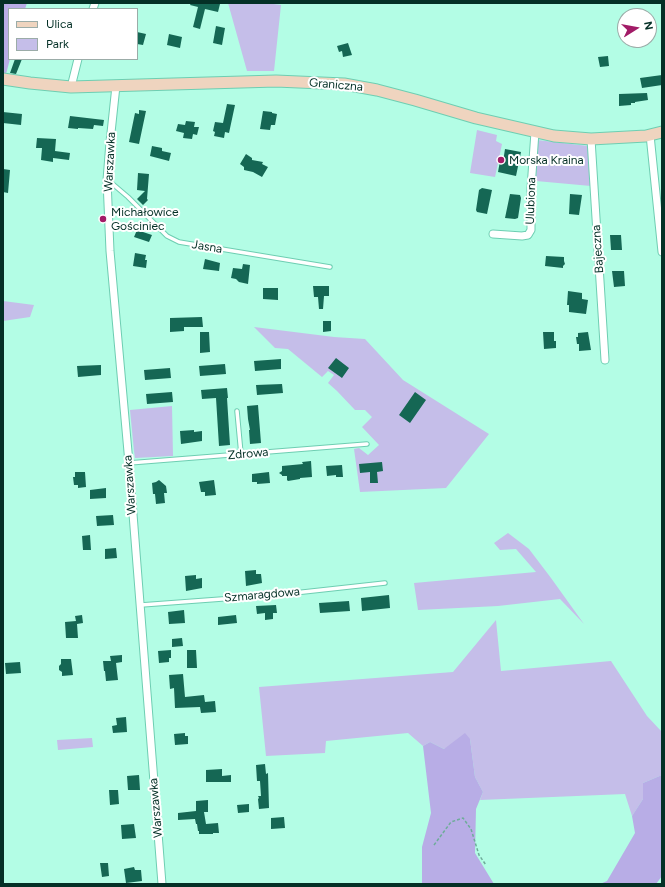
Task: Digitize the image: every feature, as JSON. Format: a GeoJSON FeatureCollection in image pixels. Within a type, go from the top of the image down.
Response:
{"type":"FeatureCollection","features":[{"type":"Feature","properties":{"kind":"street"},"geometry":{"type":"LineString","coordinates":[[71,87],[78,60]]}},
{"type":"Feature","properties":{"kind":"street","name":"Graniczna"},"geometry":{"type":"LineString","coordinates":[[3,79],[71,87],[276,81],[344,84],[376,90],[476,118],[554,136],[591,139],[635,137],[662,132]]}},
{"type":"Feature","properties":{"kind":"street","name":"Warszawka"},"geometry":{"type":"LineString","coordinates":[[116,86],[107,180],[110,251],[129,463],[162,884]]}},
{"type":"Feature","properties":{"kind":"street","name":"Ulubiona"},"geometry":{"type":"LineString","coordinates":[[493,234],[522,236],[528,235],[531,230],[531,188],[535,132]]}},
{"type":"Feature","properties":{"kind":"street"},"geometry":{"type":"LineString","coordinates":[[650,135],[662,252]]}},
{"type":"Feature","properties":{"kind":"street","name":"Bajeczna"},"geometry":{"type":"LineString","coordinates":[[591,139],[605,360]]}},
{"type":"Feature","properties":{"kind":"lane","name":"Jasna"},"geometry":{"type":"LineString","coordinates":[[107,180],[128,197],[167,236],[179,242],[330,267]]}},
{"type":"Feature","properties":{"kind":"lane"},"geometry":{"type":"LineString","coordinates":[[237,411],[240,454]]}},
{"type":"Feature","properties":{"kind":"lane","name":"Zdrowa"},"geometry":{"type":"LineString","coordinates":[[129,463],[367,444]]}},
{"type":"Feature","properties":{"kind":"lane","name":"Szmaragdowa"},"geometry":{"type":"LineString","coordinates":[[139,605],[276,595],[385,583]]}},
{"type":"Feature","properties":{"kind":"path"},"geometry":{"type":"LineString","coordinates":[[434,845],[451,822],[463,818],[471,828],[478,855],[486,865]]}},
{"type":"Feature","properties":{"kind":"green space"},"geometry":{"type":"Polygon","coordinates":[[[228,3],[266,3],[281,5],[274,71],[247,71],[228,3]]]}},
{"type":"Feature","properties":{"kind":"green space"},"geometry":{"type":"Polygon","coordinates":[[[477,130],[497,135],[496,141],[502,144],[495,177],[470,173],[477,130]]]}},
{"type":"Feature","properties":{"kind":"green space"},"geometry":{"type":"Polygon","coordinates":[[[537,140],[588,146],[591,186],[536,181],[537,140]]]}},
{"type":"Feature","properties":{"kind":"green space"},"geometry":{"type":"Polygon","coordinates":[[[3,301],[34,305],[30,317],[3,321],[3,301]]]}},
{"type":"Feature","properties":{"kind":"green space"},"geometry":{"type":"Polygon","coordinates":[[[254,327],[334,337],[365,339],[403,380],[489,434],[446,488],[360,492],[354,449],[359,448],[368,455],[379,445],[362,427],[372,417],[365,410],[355,410],[328,383],[334,375],[328,371],[322,377],[288,349],[275,348],[254,327]]]}},
{"type":"Feature","properties":{"kind":"green space"},"geometry":{"type":"Polygon","coordinates":[[[172,406],[173,456],[135,458],[130,410],[172,406]]]}},
{"type":"Feature","properties":{"kind":"green space"},"geometry":{"type":"Polygon","coordinates":[[[508,533],[529,549],[584,624],[560,599],[498,606],[418,610],[414,583],[536,572],[516,549],[500,550],[494,543],[508,533]]]}},
{"type":"Feature","properties":{"kind":"green space"},"geometry":{"type":"Polygon","coordinates":[[[496,620],[501,671],[611,661],[647,716],[662,732],[662,775],[643,783],[643,799],[632,816],[625,794],[480,800],[483,792],[475,777],[470,739],[444,749],[430,742],[423,746],[408,733],[326,741],[325,753],[266,756],[259,687],[453,672],[496,620]]]}},
{"type":"Feature","properties":{"kind":"green space"},"geometry":{"type":"Polygon","coordinates":[[[92,738],[93,747],[58,750],[57,740],[92,738]]]}},
{"type":"Feature","properties":{"kind":"shaded area"},"geometry":{"type":"Polygon","coordinates":[[[3,3],[27,3],[25,8],[8,8],[8,60],[10,60],[6,74],[3,74],[3,3]]]}},
{"type":"Feature","properties":{"kind":"shaded area"},"geometry":{"type":"Polygon","coordinates":[[[465,733],[470,739],[475,777],[483,792],[476,809],[475,853],[494,884],[422,884],[422,847],[431,813],[423,746],[430,742],[444,749],[465,733]]]}},
{"type":"Feature","properties":{"kind":"shaded area"},"geometry":{"type":"Polygon","coordinates":[[[662,775],[662,876],[656,884],[600,884],[607,881],[635,833],[632,816],[643,799],[643,783],[662,775]]]}},
{"type":"Feature","properties":{"kind":"building"},"geometry":{"type":"Polygon","coordinates":[[[191,3],[220,4],[218,12],[205,9],[200,29],[193,27],[198,7],[190,5],[191,3]]]}},
{"type":"Feature","properties":{"kind":"building"},"geometry":{"type":"Polygon","coordinates":[[[216,26],[225,28],[222,45],[213,43],[216,26]]]}},
{"type":"Feature","properties":{"kind":"building"},"geometry":{"type":"Polygon","coordinates":[[[138,32],[146,34],[143,45],[138,44],[138,32]]]}},
{"type":"Feature","properties":{"kind":"building"},"geometry":{"type":"Polygon","coordinates":[[[169,34],[182,37],[180,48],[167,45],[169,34]]]}},
{"type":"Feature","properties":{"kind":"building"},"geometry":{"type":"Polygon","coordinates":[[[348,43],[352,55],[343,57],[342,51],[339,52],[337,46],[348,43]]]}},
{"type":"Feature","properties":{"kind":"building"},"geometry":{"type":"Polygon","coordinates":[[[608,56],[609,66],[600,67],[598,57],[608,56]]]}},
{"type":"Feature","properties":{"kind":"building"},"geometry":{"type":"Polygon","coordinates":[[[15,60],[22,60],[16,74],[10,73],[15,60]]]}},
{"type":"Feature","properties":{"kind":"building"},"geometry":{"type":"Polygon","coordinates":[[[662,75],[662,85],[642,88],[640,78],[662,75]]]}},
{"type":"Feature","properties":{"kind":"building"},"geometry":{"type":"Polygon","coordinates":[[[647,93],[648,100],[631,103],[631,105],[619,106],[619,94],[647,93]]]}},
{"type":"Feature","properties":{"kind":"building"},"geometry":{"type":"Polygon","coordinates":[[[227,104],[235,105],[229,133],[225,132],[224,138],[214,136],[215,132],[213,131],[215,122],[223,123],[227,104]]]}},
{"type":"Feature","properties":{"kind":"building"},"geometry":{"type":"Polygon","coordinates":[[[139,110],[146,111],[139,144],[129,142],[135,113],[139,114],[139,110]]]}},
{"type":"Feature","properties":{"kind":"building"},"geometry":{"type":"Polygon","coordinates":[[[263,111],[277,114],[275,125],[271,125],[270,130],[260,129],[263,111]]]}},
{"type":"Feature","properties":{"kind":"building"},"geometry":{"type":"Polygon","coordinates":[[[3,112],[22,114],[21,125],[3,123],[3,112]]]}},
{"type":"Feature","properties":{"kind":"building"},"geometry":{"type":"Polygon","coordinates":[[[70,116],[104,120],[103,126],[94,125],[93,129],[68,128],[70,116]]]}},
{"type":"Feature","properties":{"kind":"building"},"geometry":{"type":"Polygon","coordinates":[[[186,121],[195,122],[194,127],[199,127],[197,135],[193,134],[192,139],[183,138],[184,133],[176,131],[178,124],[185,125],[186,121]]]}},
{"type":"Feature","properties":{"kind":"building"},"geometry":{"type":"Polygon","coordinates":[[[37,138],[56,139],[55,151],[70,153],[69,160],[53,158],[53,162],[41,160],[42,148],[36,148],[37,138]]]}},
{"type":"Feature","properties":{"kind":"building"},"geometry":{"type":"Polygon","coordinates":[[[152,146],[162,148],[162,151],[171,153],[169,161],[150,156],[152,146]]]}},
{"type":"Feature","properties":{"kind":"building"},"geometry":{"type":"Polygon","coordinates":[[[505,149],[521,152],[516,176],[498,172],[500,161],[503,162],[505,149]]]}},
{"type":"Feature","properties":{"kind":"building"},"geometry":{"type":"Polygon","coordinates":[[[246,154],[252,158],[252,160],[263,162],[262,164],[268,167],[262,177],[253,172],[244,170],[244,167],[240,164],[246,154]]]}},
{"type":"Feature","properties":{"kind":"building"},"geometry":{"type":"Polygon","coordinates":[[[3,169],[10,170],[8,193],[3,192],[3,169]]]}},
{"type":"Feature","properties":{"kind":"building"},"geometry":{"type":"Polygon","coordinates":[[[138,173],[149,174],[148,200],[143,205],[137,199],[145,191],[137,190],[138,173]]]}},
{"type":"Feature","properties":{"kind":"building"},"geometry":{"type":"Polygon","coordinates":[[[482,188],[492,190],[487,214],[477,212],[476,210],[479,190],[482,188]]]}},
{"type":"Feature","properties":{"kind":"building"},"geometry":{"type":"Polygon","coordinates":[[[510,194],[520,195],[521,198],[518,218],[515,219],[505,218],[510,194]]]}},
{"type":"Feature","properties":{"kind":"building"},"geometry":{"type":"Polygon","coordinates":[[[570,194],[582,195],[579,215],[569,214],[570,194]]]}},
{"type":"Feature","properties":{"kind":"building"},"geometry":{"type":"Polygon","coordinates":[[[137,230],[152,235],[149,242],[134,237],[137,230]]]}},
{"type":"Feature","properties":{"kind":"building"},"geometry":{"type":"Polygon","coordinates":[[[610,235],[621,235],[622,250],[611,250],[610,235]]]}},
{"type":"Feature","properties":{"kind":"building"},"geometry":{"type":"Polygon","coordinates":[[[135,253],[146,255],[146,268],[133,266],[135,253]]]}},
{"type":"Feature","properties":{"kind":"building"},"geometry":{"type":"Polygon","coordinates":[[[546,256],[564,257],[565,264],[563,268],[545,266],[546,256]]]}},
{"type":"Feature","properties":{"kind":"building"},"geometry":{"type":"Polygon","coordinates":[[[205,259],[220,263],[219,271],[203,269],[205,259]]]}},
{"type":"Feature","properties":{"kind":"building"},"geometry":{"type":"Polygon","coordinates":[[[243,264],[250,265],[248,284],[231,278],[233,268],[242,269],[243,264]]]}},
{"type":"Feature","properties":{"kind":"building"},"geometry":{"type":"Polygon","coordinates":[[[612,271],[624,271],[625,286],[614,287],[612,271]]]}},
{"type":"Feature","properties":{"kind":"building"},"geometry":{"type":"Polygon","coordinates":[[[313,286],[329,286],[329,296],[324,296],[323,309],[319,309],[318,297],[314,297],[313,286]]]}},
{"type":"Feature","properties":{"kind":"building"},"geometry":{"type":"Polygon","coordinates":[[[263,288],[278,288],[278,300],[263,299],[263,288]]]}},
{"type":"Feature","properties":{"kind":"building"},"geometry":{"type":"Polygon","coordinates":[[[568,291],[582,293],[582,299],[588,300],[586,314],[569,312],[569,305],[567,305],[568,291]]]}},
{"type":"Feature","properties":{"kind":"building"},"geometry":{"type":"Polygon","coordinates":[[[202,317],[203,327],[184,327],[184,331],[170,332],[170,318],[202,317]]]}},
{"type":"Feature","properties":{"kind":"building"},"geometry":{"type":"Polygon","coordinates":[[[323,321],[331,321],[331,331],[323,332],[323,321]]]}},
{"type":"Feature","properties":{"kind":"building"},"geometry":{"type":"Polygon","coordinates":[[[200,332],[209,332],[210,352],[200,353],[200,332]]]}},
{"type":"Feature","properties":{"kind":"building"},"geometry":{"type":"Polygon","coordinates":[[[543,332],[554,332],[556,348],[544,349],[543,332]]]}},
{"type":"Feature","properties":{"kind":"building"},"geometry":{"type":"Polygon","coordinates":[[[588,332],[591,350],[579,351],[579,344],[577,344],[576,337],[578,337],[578,333],[588,332]]]}},
{"type":"Feature","properties":{"kind":"building"},"geometry":{"type":"Polygon","coordinates":[[[336,358],[349,368],[342,378],[328,368],[336,358]]]}},
{"type":"Feature","properties":{"kind":"building"},"geometry":{"type":"Polygon","coordinates":[[[281,359],[281,369],[255,371],[254,361],[281,359]]]}},
{"type":"Feature","properties":{"kind":"building"},"geometry":{"type":"Polygon","coordinates":[[[225,364],[226,374],[200,376],[199,366],[225,364]]]}},
{"type":"Feature","properties":{"kind":"building"},"geometry":{"type":"Polygon","coordinates":[[[101,365],[101,375],[78,377],[77,366],[101,365]]]}},
{"type":"Feature","properties":{"kind":"building"},"geometry":{"type":"Polygon","coordinates":[[[170,368],[171,378],[145,380],[144,370],[170,368]]]}},
{"type":"Feature","properties":{"kind":"building"},"geometry":{"type":"Polygon","coordinates":[[[282,384],[283,393],[257,395],[256,385],[282,384]]]}},
{"type":"Feature","properties":{"kind":"building"},"geometry":{"type":"Polygon","coordinates":[[[227,388],[230,445],[219,446],[216,398],[202,399],[201,390],[227,388]]]}},
{"type":"Feature","properties":{"kind":"building"},"geometry":{"type":"Polygon","coordinates":[[[172,392],[173,402],[147,404],[146,394],[172,392]]]}},
{"type":"Feature","properties":{"kind":"building"},"geometry":{"type":"Polygon","coordinates":[[[415,392],[426,400],[410,423],[399,415],[415,392]]]}},
{"type":"Feature","properties":{"kind":"building"},"geometry":{"type":"Polygon","coordinates":[[[258,405],[261,443],[250,444],[247,406],[258,405]]]}},
{"type":"Feature","properties":{"kind":"building"},"geometry":{"type":"Polygon","coordinates":[[[194,430],[194,432],[202,431],[202,441],[181,444],[180,431],[194,430]]]}},
{"type":"Feature","properties":{"kind":"building"},"geometry":{"type":"Polygon","coordinates":[[[311,461],[312,477],[288,481],[287,476],[282,476],[279,473],[282,471],[282,466],[303,464],[302,462],[311,461]]]}},
{"type":"Feature","properties":{"kind":"building"},"geometry":{"type":"Polygon","coordinates":[[[382,462],[383,471],[377,472],[378,483],[370,483],[370,472],[360,473],[359,464],[382,462]]]}},
{"type":"Feature","properties":{"kind":"building"},"geometry":{"type":"Polygon","coordinates":[[[342,465],[343,477],[336,477],[336,475],[327,476],[326,466],[342,465]]]}},
{"type":"Feature","properties":{"kind":"building"},"geometry":{"type":"Polygon","coordinates":[[[75,472],[85,472],[86,487],[78,488],[78,485],[74,485],[73,477],[75,477],[75,472]]]}},
{"type":"Feature","properties":{"kind":"building"},"geometry":{"type":"Polygon","coordinates":[[[269,472],[270,483],[257,484],[257,482],[252,482],[252,474],[269,472]]]}},
{"type":"Feature","properties":{"kind":"building"},"geometry":{"type":"Polygon","coordinates":[[[159,480],[166,486],[167,493],[164,493],[165,503],[156,504],[152,483],[159,480]]]}},
{"type":"Feature","properties":{"kind":"building"},"geometry":{"type":"Polygon","coordinates":[[[214,480],[216,495],[205,496],[205,492],[201,492],[199,482],[214,480]]]}},
{"type":"Feature","properties":{"kind":"building"},"geometry":{"type":"Polygon","coordinates":[[[106,488],[106,498],[90,499],[90,490],[106,488]]]}},
{"type":"Feature","properties":{"kind":"building"},"geometry":{"type":"Polygon","coordinates":[[[113,515],[114,525],[97,526],[96,516],[113,515]]]}},
{"type":"Feature","properties":{"kind":"building"},"geometry":{"type":"Polygon","coordinates":[[[90,535],[91,550],[83,550],[82,536],[90,535]]]}},
{"type":"Feature","properties":{"kind":"building"},"geometry":{"type":"Polygon","coordinates":[[[116,548],[117,558],[105,559],[105,549],[116,548]]]}},
{"type":"Feature","properties":{"kind":"building"},"geometry":{"type":"Polygon","coordinates":[[[256,570],[256,574],[261,574],[262,583],[246,586],[245,571],[256,570]]]}},
{"type":"Feature","properties":{"kind":"building"},"geometry":{"type":"Polygon","coordinates":[[[196,575],[196,579],[202,578],[202,588],[186,591],[185,576],[196,575]]]}},
{"type":"Feature","properties":{"kind":"building"},"geometry":{"type":"Polygon","coordinates":[[[389,595],[390,608],[362,611],[361,598],[389,595]]]}},
{"type":"Feature","properties":{"kind":"building"},"geometry":{"type":"Polygon","coordinates":[[[349,601],[350,611],[320,613],[319,603],[349,601]]]}},
{"type":"Feature","properties":{"kind":"building"},"geometry":{"type":"Polygon","coordinates":[[[276,605],[277,613],[273,613],[273,619],[265,620],[265,613],[257,614],[256,606],[276,605]]]}},
{"type":"Feature","properties":{"kind":"building"},"geometry":{"type":"Polygon","coordinates":[[[184,610],[185,623],[169,624],[168,612],[184,610]]]}},
{"type":"Feature","properties":{"kind":"building"},"geometry":{"type":"Polygon","coordinates":[[[82,615],[83,623],[77,624],[78,638],[66,638],[65,622],[76,621],[75,616],[82,615]]]}},
{"type":"Feature","properties":{"kind":"building"},"geometry":{"type":"Polygon","coordinates":[[[236,615],[237,623],[218,625],[218,617],[236,615]]]}},
{"type":"Feature","properties":{"kind":"building"},"geometry":{"type":"Polygon","coordinates":[[[182,638],[183,646],[172,647],[172,639],[182,638]]]}},
{"type":"Feature","properties":{"kind":"building"},"geometry":{"type":"Polygon","coordinates":[[[171,650],[171,658],[169,658],[169,662],[159,663],[158,651],[171,650]]]}},
{"type":"Feature","properties":{"kind":"building"},"geometry":{"type":"Polygon","coordinates":[[[187,650],[196,650],[197,668],[187,668],[187,650]]]}},
{"type":"Feature","properties":{"kind":"building"},"geometry":{"type":"Polygon","coordinates":[[[122,655],[122,662],[116,663],[118,680],[106,681],[103,661],[111,661],[110,656],[122,655]]]}},
{"type":"Feature","properties":{"kind":"building"},"geometry":{"type":"Polygon","coordinates":[[[61,659],[71,659],[73,675],[62,676],[62,672],[59,670],[61,659]]]}},
{"type":"Feature","properties":{"kind":"building"},"geometry":{"type":"Polygon","coordinates":[[[20,662],[21,673],[6,674],[5,663],[20,662]]]}},
{"type":"Feature","properties":{"kind":"building"},"geometry":{"type":"Polygon","coordinates":[[[183,674],[185,697],[204,695],[205,702],[215,701],[216,712],[201,713],[200,707],[175,708],[174,688],[170,689],[169,675],[183,674]]]}},
{"type":"Feature","properties":{"kind":"building"},"geometry":{"type":"Polygon","coordinates":[[[126,717],[127,732],[113,733],[112,726],[117,725],[116,718],[126,717]]]}},
{"type":"Feature","properties":{"kind":"building"},"geometry":{"type":"Polygon","coordinates":[[[185,733],[185,736],[188,736],[188,744],[175,745],[174,734],[185,733]]]}},
{"type":"Feature","properties":{"kind":"building"},"geometry":{"type":"Polygon","coordinates":[[[265,764],[266,774],[268,773],[269,808],[259,809],[258,796],[261,796],[260,781],[257,781],[256,765],[265,764]]]}},
{"type":"Feature","properties":{"kind":"building"},"geometry":{"type":"Polygon","coordinates":[[[222,769],[222,776],[231,775],[231,782],[206,782],[206,770],[222,769]]]}},
{"type":"Feature","properties":{"kind":"building"},"geometry":{"type":"Polygon","coordinates":[[[139,775],[140,790],[128,790],[127,776],[139,775]]]}},
{"type":"Feature","properties":{"kind":"building"},"geometry":{"type":"Polygon","coordinates":[[[109,790],[118,790],[119,804],[110,805],[109,790]]]}},
{"type":"Feature","properties":{"kind":"building"},"geometry":{"type":"Polygon","coordinates":[[[208,800],[208,812],[204,812],[206,824],[218,823],[219,833],[199,834],[195,819],[178,820],[178,813],[196,811],[196,801],[208,800]]]}},
{"type":"Feature","properties":{"kind":"building"},"geometry":{"type":"Polygon","coordinates":[[[249,804],[249,812],[238,813],[237,805],[249,804]]]}},
{"type":"Feature","properties":{"kind":"building"},"geometry":{"type":"Polygon","coordinates":[[[284,817],[285,828],[271,829],[271,818],[284,817]]]}},
{"type":"Feature","properties":{"kind":"building"},"geometry":{"type":"Polygon","coordinates":[[[134,824],[136,838],[122,839],[121,825],[134,824]]]}},
{"type":"Feature","properties":{"kind":"building"},"geometry":{"type":"Polygon","coordinates":[[[100,863],[108,863],[109,876],[102,877],[100,863]]]}},
{"type":"Feature","properties":{"kind":"building"},"geometry":{"type":"Polygon","coordinates":[[[134,867],[135,870],[141,870],[142,881],[126,883],[124,869],[134,867]]]}},
{"type":"Feature","properties":{"kind":"place","name":"Morska Kraina"},"geometry":{"type":"Point","coordinates":[501,160]}},
{"type":"Feature","properties":{"kind":"place","name":"Michałowice Gościniec"},"geometry":{"type":"Point","coordinates":[103,219]}}]}
